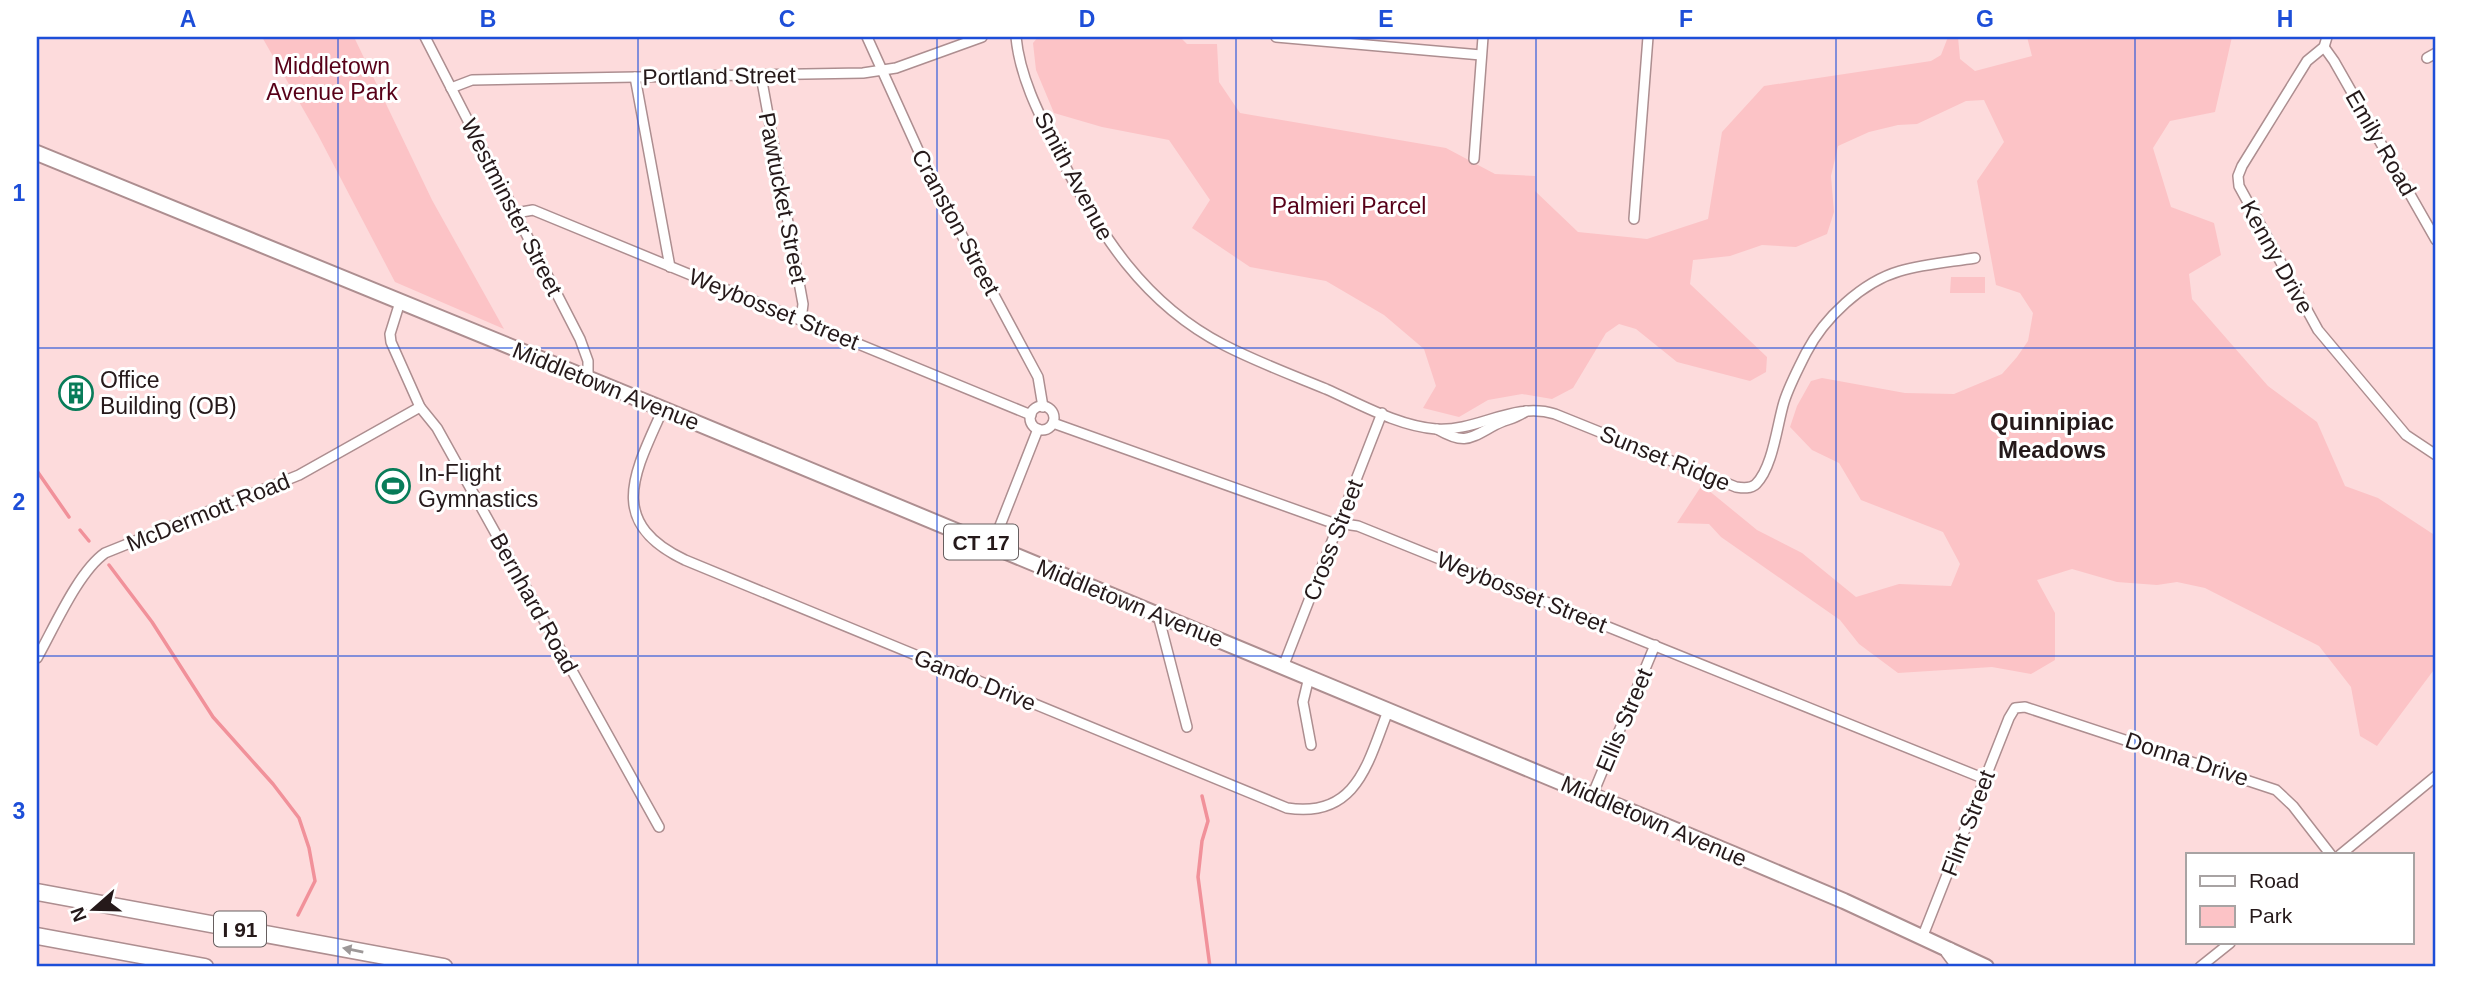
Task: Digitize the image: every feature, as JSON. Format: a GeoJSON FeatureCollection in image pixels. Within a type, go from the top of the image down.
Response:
{"type":"FeatureCollection","features":[{"type":"Feature","properties":{"kind":"highway","name":"I 91"},"geometry":{"type":"LineString","coordinates":[[37,892],[444,967]]}},
{"type":"Feature","properties":{"kind":"highway","name":"I 91"},"geometry":{"type":"LineString","coordinates":[[37,936],[205,967]]}},
{"type":"Feature","properties":{"kind":"highway"},"geometry":{"type":"LineString","coordinates":[[1949,951],[1961,967]]}},
{"type":"Feature","properties":{"kind":"main road","name":"Middletown Avenue"},"geometry":{"type":"LineString","coordinates":[[37,153],[1309,677],[1844,901],[1986,967]]}},
{"type":"Feature","properties":{"kind":"street","name":"Westminster Street"},"geometry":{"type":"LineString","coordinates":[[425,37],[580,339],[588,361],[588,379]]}},
{"type":"Feature","properties":{"kind":"street","name":"Cranston Street"},"geometry":{"type":"LineString","coordinates":[[867,37],[929,174],[1038,377],[1043,407]]}},
{"type":"Feature","properties":{"kind":"street","name":"Portland Street"},"geometry":{"type":"LineString","coordinates":[[451,88],[472,80],[761,76],[883,70],[896,68],[982,37]]}},
{"type":"Feature","properties":{"kind":"street","name":"Smith Avenue"},"geometry":{"type":"LineString","coordinates":[[1016,37],[1024,77],[1046,130],[1092,217],[1134,275],[1190,324],[1222,344],[1382,413]]}},
{"type":"Feature","properties":{"kind":"street"},"geometry":{"type":"LineString","coordinates":[[1276,37],[1481,55]]}},
{"type":"Feature","properties":{"kind":"street"},"geometry":{"type":"LineString","coordinates":[[1474,159],[1483,37]]}},
{"type":"Feature","properties":{"kind":"street"},"geometry":{"type":"LineString","coordinates":[[1634,219],[1648,37]]}},
{"type":"Feature","properties":{"kind":"street","name":"Kenny Drive"},"geometry":{"type":"LineString","coordinates":[[2327,37],[2324,47],[2307,61],[2249,155],[2238,176],[2239,186],[2318,330],[2406,435],[2436,455]]}},
{"type":"Feature","properties":{"kind":"street","name":"Emily Road"},"geometry":{"type":"LineString","coordinates":[[2324,47],[2436,240]]}},
{"type":"Feature","properties":{"kind":"street"},"geometry":{"type":"LineString","coordinates":[[2427,58],[2436,53]]}},
{"type":"Feature","properties":{"kind":"street","name":"Pawtucket Street"},"geometry":{"type":"LineString","coordinates":[[761,76],[803,304],[800,320]]}},
{"type":"Feature","properties":{"kind":"street"},"geometry":{"type":"LineString","coordinates":[[635,77],[670,267]]}},
{"type":"Feature","properties":{"kind":"street","name":"Weybosset Street"},"geometry":{"type":"LineString","coordinates":[[516,213],[533,210],[1031,415]]}},
{"type":"Feature","properties":{"kind":"street","name":"Sunset Ridge"},"geometry":{"type":"LineString","coordinates":[[1382,413],[1437,429],[1455,439],[1466,439],[1496,424],[1517,418],[1526,411],[1555,414],[1736,487],[1751,487],[1757,483],[1766,464],[1794,377],[1813,339],[1829,318],[1888,275],[1975,258]]}},
{"type":"Feature","properties":{"kind":"street","name":"Bernhard Road"},"geometry":{"type":"LineString","coordinates":[[400,302],[390,334],[391,342],[420,407],[437,428],[659,827]]}},
{"type":"Feature","properties":{"kind":"street","name":"McDermott Road"},"geometry":{"type":"LineString","coordinates":[[37,658],[85,573],[105,553],[299,475],[420,407]]}},
{"type":"Feature","properties":{"kind":"street"},"geometry":{"type":"LineString","coordinates":[[1043,407],[1052,412],[1053,423],[1048,428],[1038,429],[1031,422],[1031,415],[1037,408],[1043,407]]}},
{"type":"Feature","properties":{"kind":"street","name":"Gando Drive"},"geometry":{"type":"LineString","coordinates":[[663,409],[636,472],[633,495],[635,510],[640,524],[659,545],[698,565],[1287,808],[1300,810],[1329,805],[1348,793],[1365,770],[1388,711]]}},
{"type":"Feature","properties":{"kind":"street","name":"Cross Street"},"geometry":{"type":"LineString","coordinates":[[1283,667],[1382,413]]}},
{"type":"Feature","properties":{"kind":"street","name":"Weybosset Street"},"geometry":{"type":"LineString","coordinates":[[1053,423],[1340,524],[1358,526],[1985,779]]}},
{"type":"Feature","properties":{"kind":"street"},"geometry":{"type":"LineString","coordinates":[[992,546],[1038,429]]}},
{"type":"Feature","properties":{"kind":"street"},"geometry":{"type":"LineString","coordinates":[[1158,615],[1188,727]]}},
{"type":"Feature","properties":{"kind":"street","name":"Ellis Street"},"geometry":{"type":"LineString","coordinates":[[1592,796],[1655,645]]}},
{"type":"Feature","properties":{"kind":"street"},"geometry":{"type":"LineString","coordinates":[[1309,677],[1303,702],[1311,745]]}},
{"type":"Feature","properties":{"kind":"street","name":"Flint Street"},"geometry":{"type":"LineString","coordinates":[[1922,938],[2015,708]]}},
{"type":"Feature","properties":{"kind":"street","name":"Donna Drive"},"geometry":{"type":"LineString","coordinates":[[2015,708],[2025,708],[2276,790],[2293,806],[2329,853]]}},
{"type":"Feature","properties":{"kind":"street"},"geometry":{"type":"LineString","coordinates":[[2342,853],[2436,776]]}},
{"type":"Feature","properties":{"kind":"street"},"geometry":{"type":"LineString","coordinates":[[2200,967],[2229,944]]}},
{"type":"Feature","properties":{"kind":"green space","name":"Middletown Avenue Park"},"geometry":{"type":"Polygon","coordinates":[[[262,37],[354,37],[432,200],[504,329],[395,282],[318,135],[262,37]]]}},
{"type":"Feature","properties":{"kind":"green space","name":"Palmieri Parcel"},"geometry":{"type":"Polygon","coordinates":[[[1038,37],[1182,39],[1187,44],[1217,44],[1219,82],[1240,113],[1446,148],[1495,174],[1535,176],[1535,191],[1578,232],[1647,239],[1708,219],[1722,132],[1764,86],[1931,61],[1941,55],[1948,37],[1958,37],[1960,59],[1975,71],[2032,56],[2027,37],[2232,37],[2215,112],[2170,121],[2153,148],[2171,207],[2214,223],[2221,255],[2189,274],[2192,299],[2268,386],[2317,422],[2345,486],[2378,498],[2436,536],[2436,667],[2377,746],[2360,736],[2351,687],[2319,646],[2205,588],[2177,582],[2157,585],[2117,582],[2072,569],[2037,580],[2055,613],[2055,660],[2031,674],[1992,667],[1898,673],[1859,644],[1840,620],[1721,537],[1709,524],[1677,523],[1702,485],[1757,530],[1802,553],[1856,597],[1899,584],[1951,586],[1960,564],[1943,532],[1861,500],[1839,463],[1812,450],[1790,427],[1797,406],[1811,381],[1822,378],[1905,393],[1954,394],[2002,374],[2028,341],[2033,313],[2020,293],[1996,285],[1977,181],[2004,142],[1984,100],[1966,101],[1917,124],[1898,125],[1869,132],[1838,146],[1831,176],[1834,212],[1827,234],[1796,247],[1762,245],[1730,256],[1693,260],[1690,284],[1767,357],[1766,372],[1750,381],[1677,362],[1636,329],[1619,324],[1606,333],[1573,388],[1552,399],[1522,394],[1488,400],[1459,417],[1423,408],[1436,386],[1424,349],[1384,315],[1326,281],[1250,267],[1192,228],[1210,200],[1169,140],[1102,127],[1054,113],[1036,70],[1033,43],[1038,37]]]}},
{"type":"Feature","properties":{"kind":"green space"},"geometry":{"type":"Polygon","coordinates":[[[1951,277],[1985,277],[1985,293],[1950,293],[1951,277]]]}},
{"type":"Feature","properties":{"kind":"waterway"},"geometry":{"type":"LineString","coordinates":[[37,471],[69,517]]}},
{"type":"Feature","properties":{"kind":"waterway"},"geometry":{"type":"LineString","coordinates":[[80,530],[89,541]]}},
{"type":"Feature","properties":{"kind":"waterway"},"geometry":{"type":"LineString","coordinates":[[109,565],[152,622],[213,717],[273,784],[299,818],[309,848],[315,881],[298,915]]}},
{"type":"Feature","properties":{"kind":"waterway"},"geometry":{"type":"LineString","coordinates":[[1202,796],[1208,821],[1202,841],[1198,877],[1210,967]]}},
{"type":"Feature","properties":{"kind":"place","name":"Office Building (OB)"},"geometry":{"type":"Point","coordinates":[76,393]}},
{"type":"Feature","properties":{"kind":"place","name":"In-Flight Gymnastics"},"geometry":{"type":"Point","coordinates":[393,486]}},
{"type":"Feature","properties":{"kind":"district","name":"Quinnipiac Meadows"},"geometry":{"type":"Point","coordinates":[2052,435]}}]}
